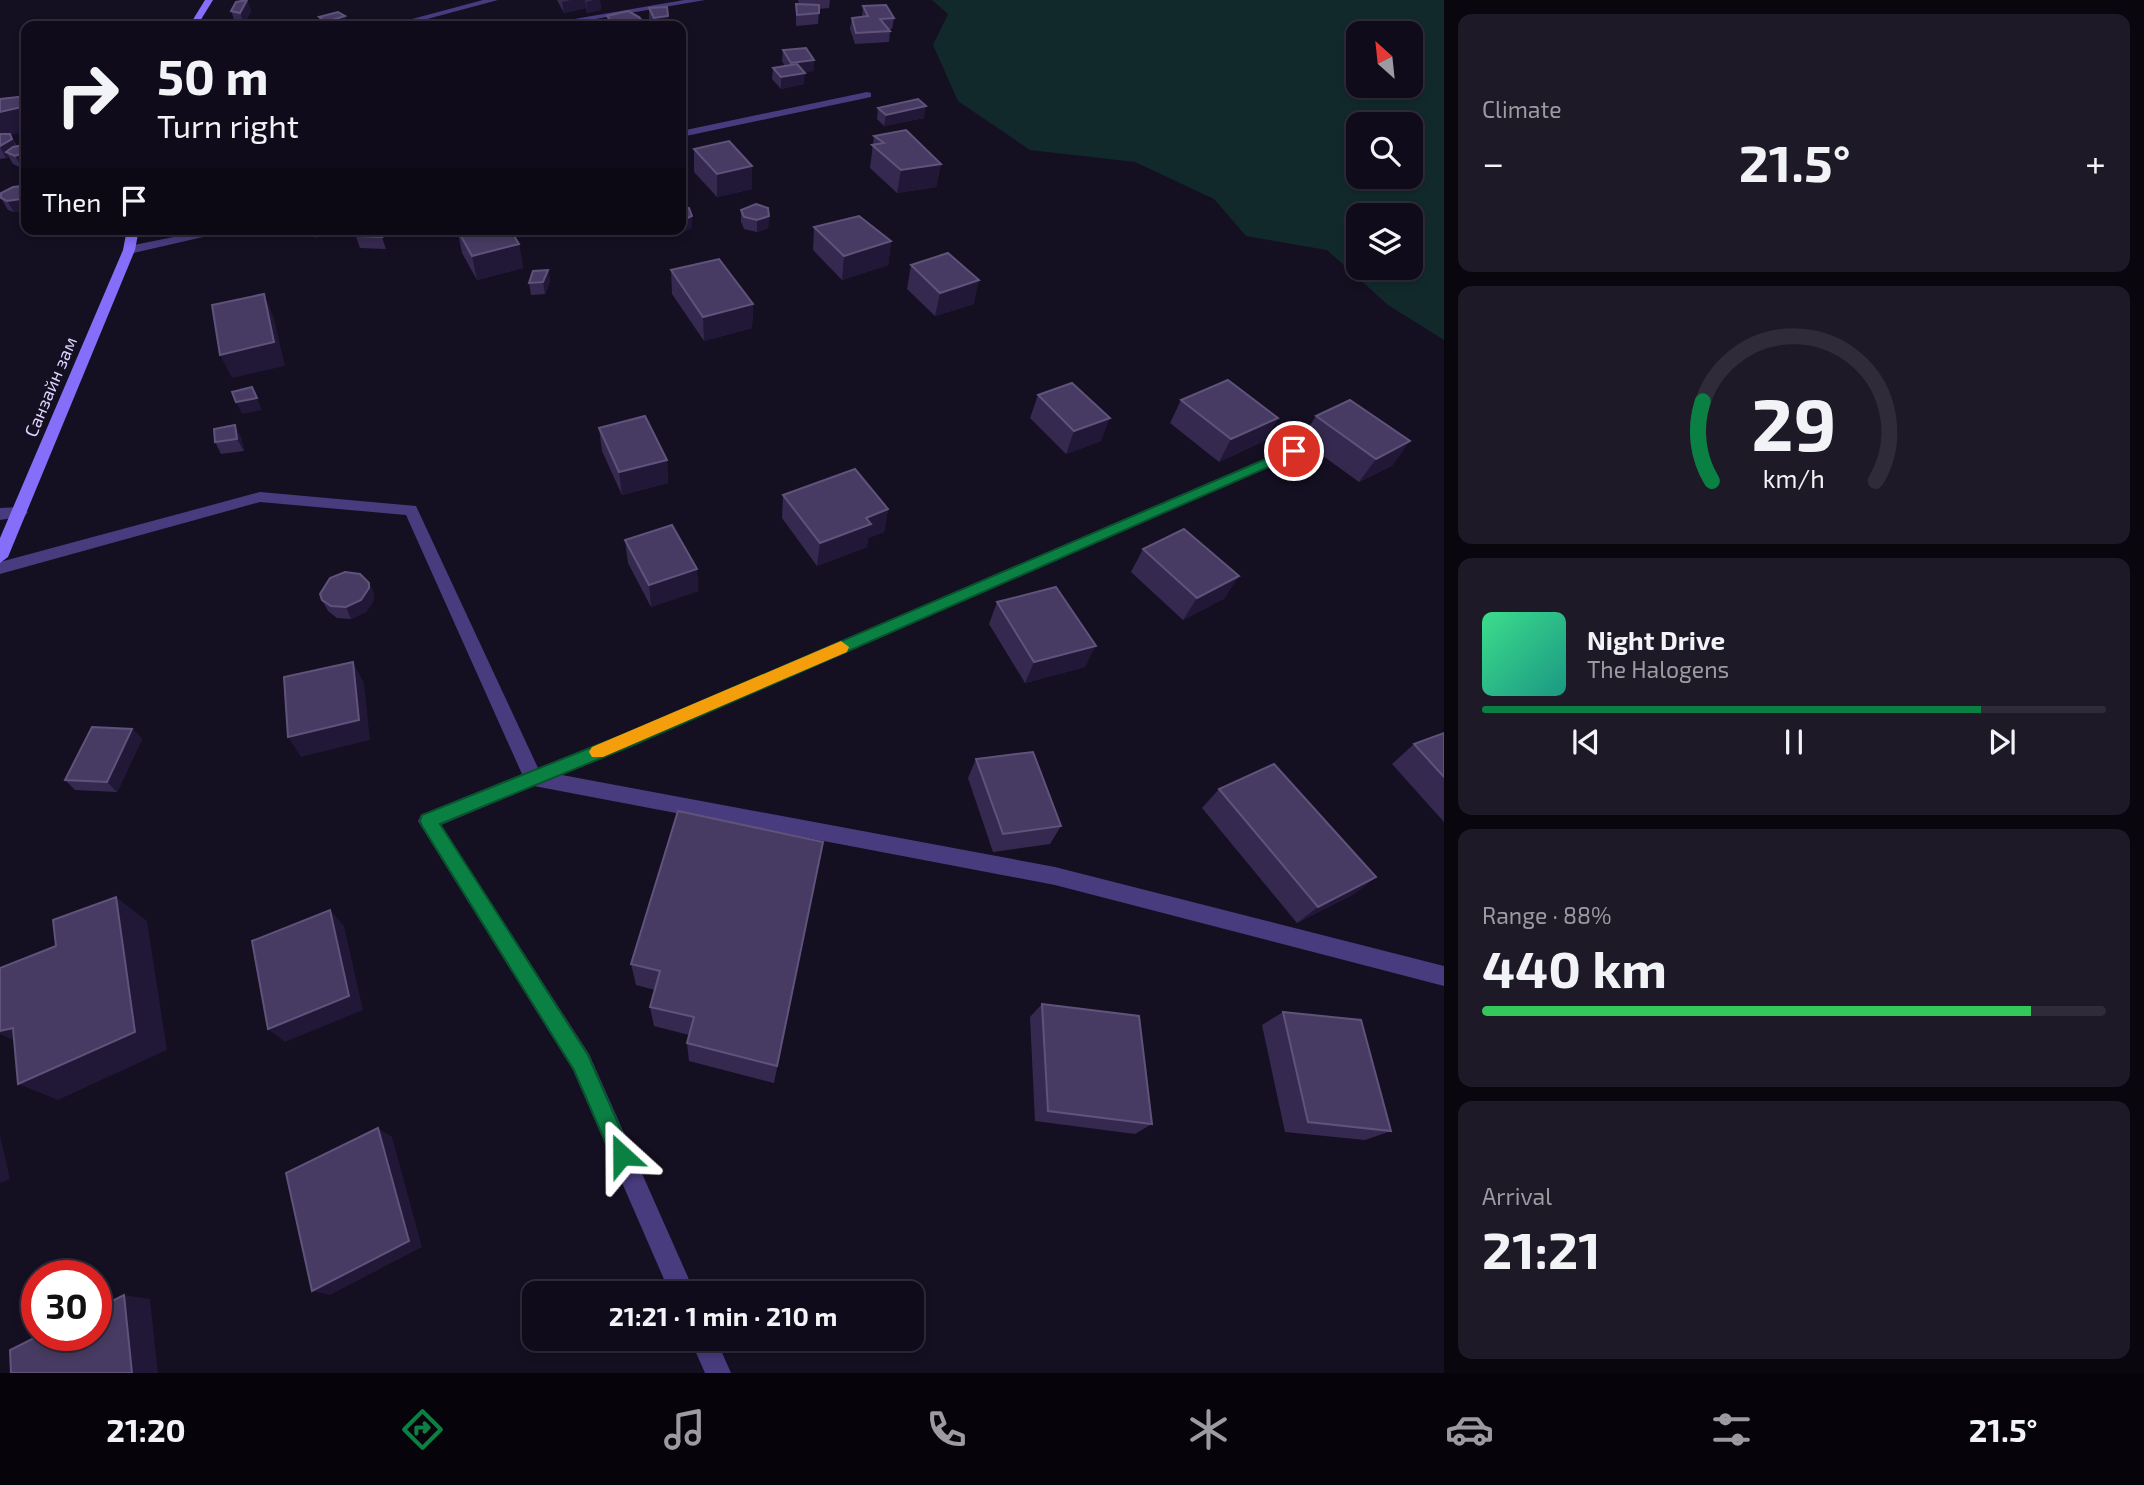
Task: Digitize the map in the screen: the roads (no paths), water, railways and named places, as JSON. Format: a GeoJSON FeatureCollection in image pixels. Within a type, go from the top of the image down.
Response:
{"type":"FeatureCollection","features":[{"type":"Feature","properties":{"kind":"main road"},"geometry":{"type":"LineString","coordinates":[[196,21],[209,0]]}},
{"type":"Feature","properties":{"kind":"main road","name":"Санзайн зам"},"geometry":{"type":"LineString","coordinates":[[0,557],[129,250],[132,235]]}},
{"type":"Feature","properties":{"kind":"street"},"geometry":{"type":"LineString","coordinates":[[411,21],[494,0]]}},
{"type":"Feature","properties":{"kind":"street"},"geometry":{"type":"LineString","coordinates":[[570,21],[701,0]]}},
{"type":"Feature","properties":{"kind":"street"},"geometry":{"type":"LineString","coordinates":[[686,133],[867,95]]}},
{"type":"Feature","properties":{"kind":"street"},"geometry":{"type":"LineString","coordinates":[[129,250],[203,235]]}},
{"type":"Feature","properties":{"kind":"street"},"geometry":{"type":"LineString","coordinates":[[678,1281],[581,1062],[429,821],[643,733],[1294,451]]}},
{"type":"Feature","properties":{"kind":"street"},"geometry":{"type":"LineString","coordinates":[[0,568],[260,497],[411,510],[533,778]]}},
{"type":"Feature","properties":{"kind":"street"},"geometry":{"type":"LineString","coordinates":[[0,514],[20,512]]}},
{"type":"Feature","properties":{"kind":"street"},"geometry":{"type":"LineString","coordinates":[[533,778],[1055,876],[1444,976]]}},
{"type":"Feature","properties":{"kind":"street"},"geometry":{"type":"LineString","coordinates":[[708,1351],[718,1373]]}}]}
